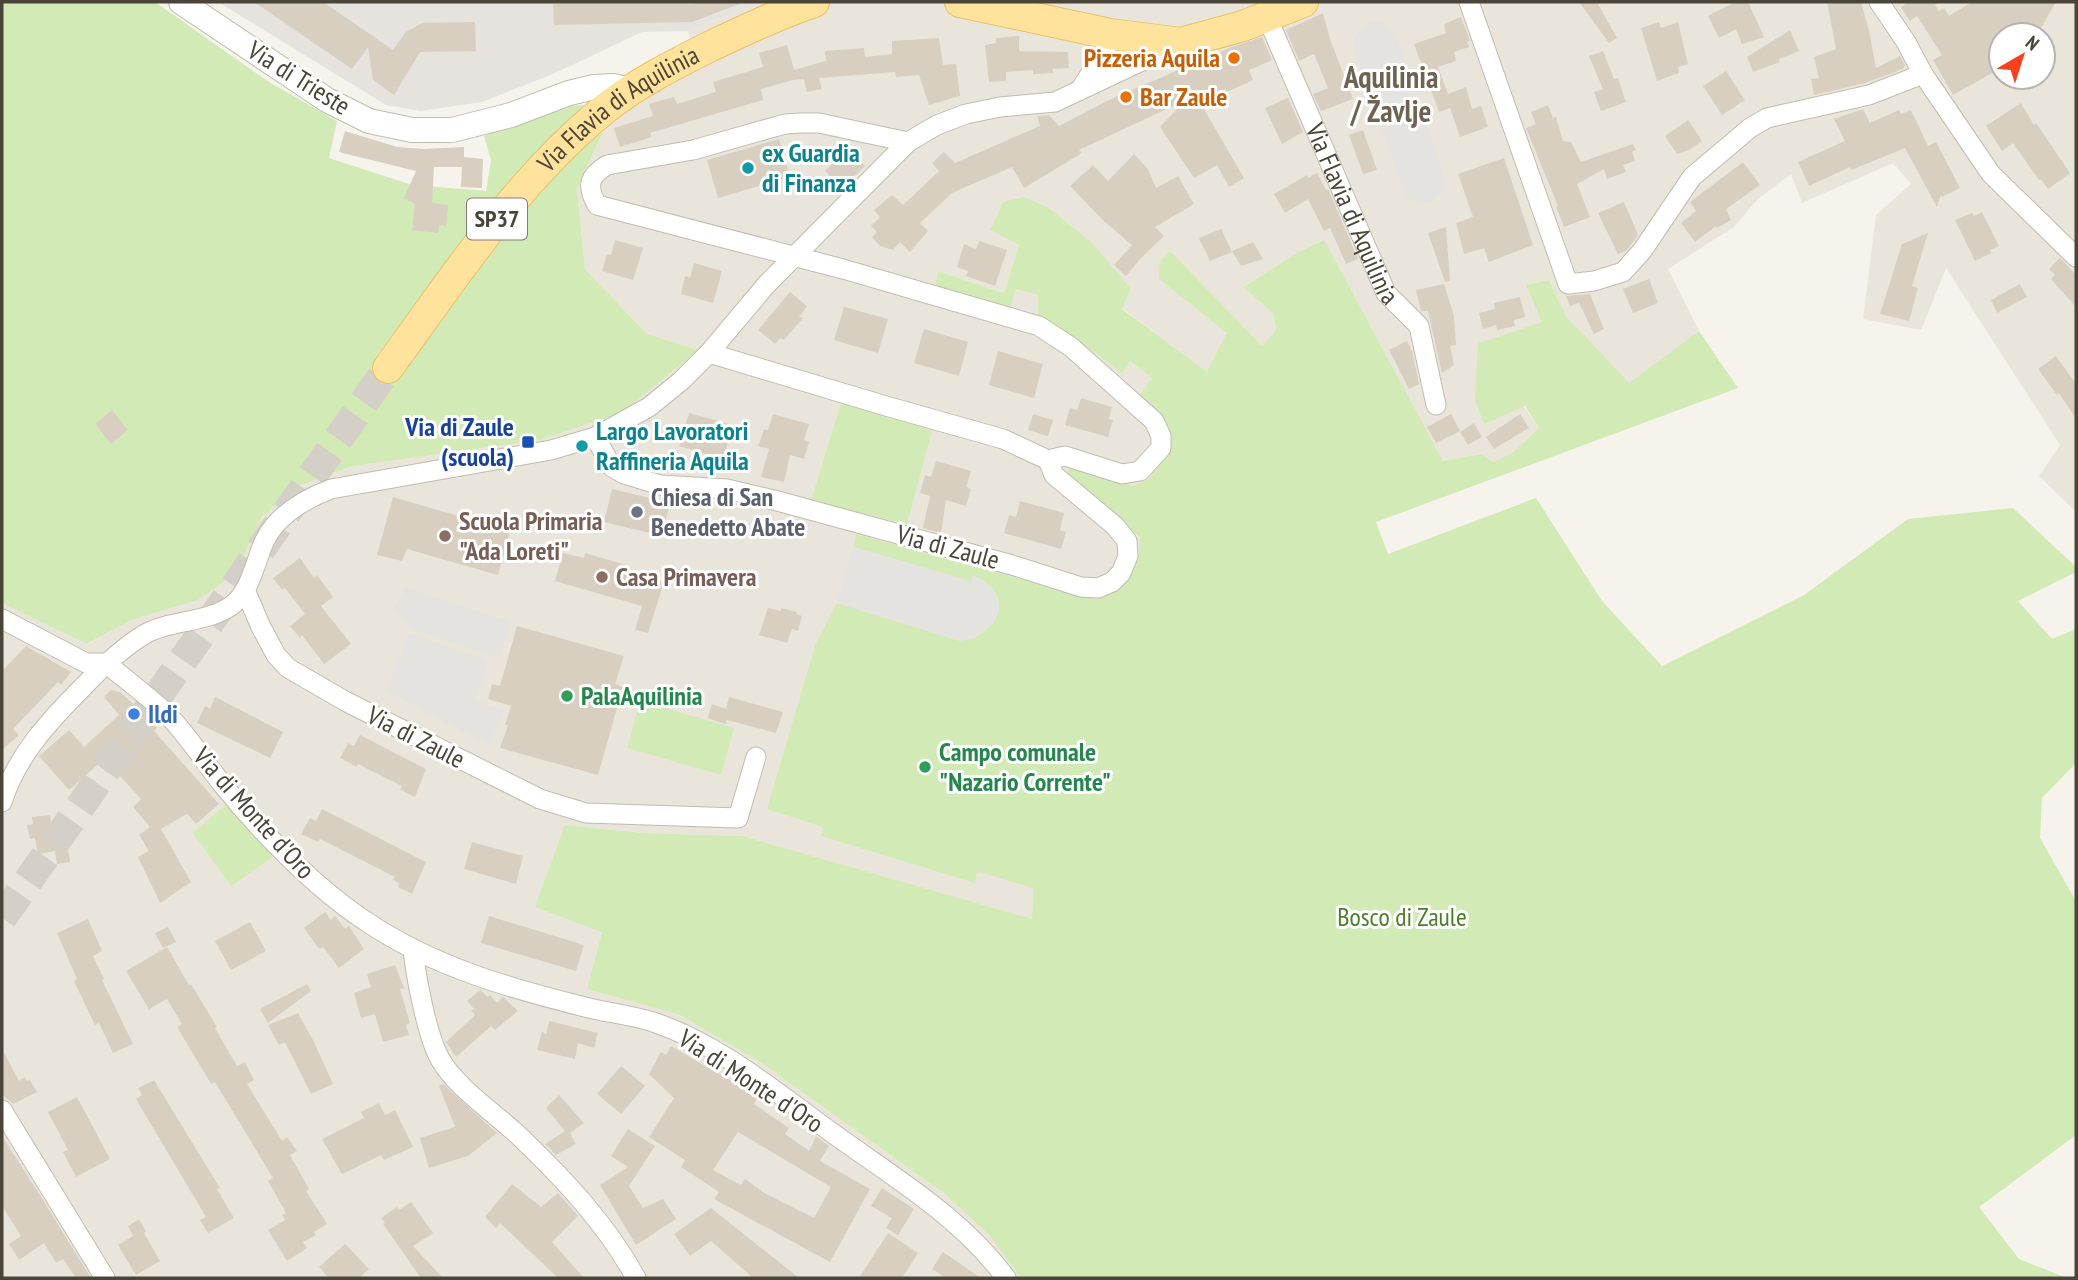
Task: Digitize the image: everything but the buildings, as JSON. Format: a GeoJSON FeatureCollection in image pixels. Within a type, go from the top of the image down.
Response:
{"type":"FeatureCollection","features":[{"type":"Feature","properties":{"kind":"main road","name":"Via Flavia di Aquilinia"},"geometry":{"type":"LineString","coordinates":[[388,368],[498,218],[529,181],[592,120],[630,90],[667,67],[771,18],[814,2]]}},
{"type":"Feature","properties":{"kind":"main road"},"geometry":{"type":"LineString","coordinates":[[960,2],[1110,34],[1181,43],[1267,17],[1303,2]]}},
{"type":"Feature","properties":{"kind":"street","name":"Via di Trieste"},"geometry":{"type":"LineString","coordinates":[[181,2],[327,100],[369,121],[412,130],[452,131],[511,115],[569,93],[594,87],[613,86],[630,90]]}},
{"type":"Feature","properties":{"kind":"street"},"geometry":{"type":"LineString","coordinates":[[1469,2],[1568,284],[1594,281],[1623,272],[1642,251],[1692,177],[1750,128],[1767,118],[1869,95],[1923,74]]}},
{"type":"Feature","properties":{"kind":"street"},"geometry":{"type":"LineString","coordinates":[[1880,2],[1923,74],[1991,174],[2076,257]]}},
{"type":"Feature","properties":{"kind":"street","name":"Via Flavia di Aquilinia"},"geometry":{"type":"LineString","coordinates":[[1267,17],[1386,293],[1419,326],[1436,405]]}},
{"type":"Feature","properties":{"kind":"street"},"geometry":{"type":"LineString","coordinates":[[1079,91],[1106,49],[1110,34]]}},
{"type":"Feature","properties":{"kind":"street"},"geometry":{"type":"LineString","coordinates":[[2,802],[8,783],[29,747],[51,719],[106,663],[147,633],[207,617],[232,606],[245,590],[266,538],[289,511],[307,499],[331,489],[551,450],[595,437],[649,407],[709,353],[793,257],[908,142],[937,125],[967,114],[1000,107],[1055,102],[1181,43]]}},
{"type":"Feature","properties":{"kind":"street","name":"Via di Zaule"},"geometry":{"type":"LineString","coordinates":[[709,353],[1003,439],[1048,460],[1065,456],[1122,474],[1140,471],[1161,448],[1161,436],[1154,421],[1072,346],[1039,326],[843,269],[597,205],[591,194],[590,181],[597,171],[607,165],[693,149],[785,124],[819,123],[908,142]]}},
{"type":"Feature","properties":{"kind":"street","name":"Via di Zaule"},"geometry":{"type":"LineString","coordinates":[[595,437],[612,467],[624,474],[660,485],[727,489],[774,500],[1012,565],[1081,587],[1098,588],[1112,582],[1121,573],[1128,556],[1127,541],[1115,526],[1054,475],[1048,460]]}},
{"type":"Feature","properties":{"kind":"street","name":"Via di Zaule"},"geometry":{"type":"LineString","coordinates":[[245,590],[276,655],[288,668],[345,702],[540,799],[564,808],[586,813],[738,818],[756,757]]}},
{"type":"Feature","properties":{"kind":"street"},"geometry":{"type":"LineString","coordinates":[[2,619],[86,663],[106,663]]}},
{"type":"Feature","properties":{"kind":"street","name":"Via di Monte d'Oro"},"geometry":{"type":"LineString","coordinates":[[106,663],[168,715],[224,787],[306,873],[366,922],[413,950],[464,972],[513,989],[653,1022],[697,1039],[902,1182],[961,1227],[1006,1278]]}},
{"type":"Feature","properties":{"kind":"street"},"geometry":{"type":"LineString","coordinates":[[413,950],[416,975],[440,1059],[456,1078],[562,1179],[607,1233],[636,1278]]}},
{"type":"Feature","properties":{"kind":"street"},"geometry":{"type":"LineString","coordinates":[[2,1110],[105,1278]]}},
{"type":"Feature","properties":{"kind":"shaded area"},"geometry":{"type":"Polygon","coordinates":[[[218,2],[760,2],[688,31],[642,32],[553,74],[482,102],[421,111],[386,105],[218,2]]]}},
{"type":"Feature","properties":{"kind":"shaded area"},"geometry":{"type":"Polygon","coordinates":[[[760,2],[2076,2],[2076,512],[2039,476],[2060,445],[1946,268],[1921,330],[1863,319],[1876,215],[1911,184],[1893,163],[1802,203],[1791,174],[1758,199],[1734,227],[1668,269],[1699,331],[1629,384],[1566,316],[1549,280],[1526,285],[1543,322],[1479,343],[1539,428],[1513,452],[1494,462],[1480,454],[1443,461],[1324,241],[1244,286],[1273,313],[1276,330],[1262,347],[1170,251],[1159,279],[1228,333],[1207,373],[1122,308],[1131,289],[990,230],[1019,245],[1004,293],[938,271],[935,286],[1009,308],[1016,289],[1038,295],[1096,353],[1122,372],[1130,361],[1153,378],[1141,395],[1170,427],[1170,452],[1149,478],[1133,486],[1068,469],[1140,539],[1138,564],[1119,589],[1095,599],[856,534],[853,547],[975,638],[1033,888],[1032,920],[743,836],[643,833],[565,825],[602,932],[587,989],[680,1015],[763,1064],[945,1194],[989,1235],[1021,1278],[2,1278],[2,603],[88,644],[131,620],[198,600],[245,553],[262,517],[296,487],[353,466],[540,440],[647,334],[585,269],[577,189],[608,121],[698,65],[688,31],[760,2]]]}},
{"type":"Feature","properties":{"kind":"shaded area"},"geometry":{"type":"Polygon","coordinates":[[[1382,22],[1394,31],[1397,38],[1443,171],[1445,189],[1432,202],[1424,204],[1408,198],[1353,49],[1359,30],[1369,23],[1382,22]]]}},
{"type":"Feature","properties":{"kind":"shaded area"},"geometry":{"type":"Polygon","coordinates":[[[853,547],[971,581],[973,575],[993,589],[998,599],[999,611],[994,623],[975,638],[960,641],[837,603],[853,547]]]}},
{"type":"Feature","properties":{"kind":"shaded area"},"geometry":{"type":"Polygon","coordinates":[[[406,588],[511,622],[499,658],[410,628],[394,608],[406,588]]]}},
{"type":"Feature","properties":{"kind":"shaded area"},"geometry":{"type":"Polygon","coordinates":[[[409,633],[488,661],[476,700],[504,711],[490,745],[386,691],[409,633]]]}},
{"type":"Feature","properties":{"kind":"green space"},"geometry":{"type":"Polygon","coordinates":[[[2,2],[155,2],[269,82],[337,121],[329,158],[412,185],[486,191],[491,160],[484,136],[554,106],[590,105],[539,152],[489,205],[375,358],[401,377],[475,274],[548,182],[608,121],[577,189],[585,269],[647,334],[698,350],[621,413],[540,440],[353,466],[296,487],[262,517],[245,553],[223,582],[198,600],[131,620],[87,644],[2,603],[2,2]]]}},
{"type":"Feature","properties":{"kind":"green space","name":"Bosco di Zaule"},"geometry":{"type":"Polygon","coordinates":[[[1024,197],[1049,208],[1092,243],[1131,289],[1122,309],[1207,372],[1227,333],[1159,279],[1160,261],[1170,251],[1262,346],[1276,330],[1273,313],[1243,287],[1299,252],[1324,240],[1443,461],[1481,454],[1494,462],[1513,452],[1539,428],[1525,406],[1484,424],[1475,399],[1478,343],[1542,322],[1526,285],[1549,280],[1566,316],[1629,383],[1699,331],[1738,388],[1376,522],[1388,554],[1536,498],[1602,601],[1662,666],[1804,595],[1908,519],[2013,508],[2076,567],[2076,572],[2018,601],[2052,639],[2076,629],[2076,763],[2042,798],[2040,838],[2076,901],[2076,1135],[1979,1207],[2019,1259],[2067,1278],[1021,1278],[989,1235],[945,1194],[763,1064],[680,1015],[587,989],[602,932],[535,907],[565,825],[643,833],[743,836],[1032,919],[1033,888],[977,871],[975,883],[821,836],[823,827],[767,809],[815,646],[837,603],[960,641],[999,611],[998,599],[993,589],[853,547],[856,534],[1095,599],[1124,584],[1134,570],[1140,538],[1070,480],[1068,468],[1133,486],[1149,478],[1170,452],[1170,428],[1140,395],[1152,378],[1130,361],[1122,373],[1096,353],[1038,319],[1038,295],[1016,289],[1010,308],[935,286],[938,271],[1004,293],[1019,245],[990,230],[1003,202],[1024,197]]]}},
{"type":"Feature","properties":{"kind":"green space"},"geometry":{"type":"Polygon","coordinates":[[[842,400],[933,427],[907,524],[811,501],[842,400]]]}},
{"type":"Feature","properties":{"kind":"green space"},"geometry":{"type":"Polygon","coordinates":[[[640,701],[734,728],[721,775],[627,748],[640,701]]]}},
{"type":"Feature","properties":{"kind":"green space"},"geometry":{"type":"Polygon","coordinates":[[[231,800],[278,853],[231,886],[193,833],[231,800]]]}},
{"type":"Feature","properties":{"kind":"tunnel"},"geometry":{"type":"LineString","coordinates":[[2,918],[388,368]]}},
{"type":"Feature","properties":{"kind":"place","name":"Pizzeria Aquila"},"geometry":{"type":"Point","coordinates":[1234,58]}},
{"type":"Feature","properties":{"kind":"place","name":"Bar Zaule"},"geometry":{"type":"Point","coordinates":[1126,97]}},
{"type":"Feature","properties":{"kind":"place","name":"ex Guardia di Finanza"},"geometry":{"type":"Point","coordinates":[748,168]}},
{"type":"Feature","properties":{"kind":"place","name":"Via di Zaule (scuola)"},"geometry":{"type":"Point","coordinates":[528,442]}},
{"type":"Feature","properties":{"kind":"place","name":"Largo Lavoratori Raffineria Aquila"},"geometry":{"type":"Point","coordinates":[582,446]}},
{"type":"Feature","properties":{"kind":"place","name":"Chiesa di San Benedetto Abate"},"geometry":{"type":"Point","coordinates":[637,512]}},
{"type":"Feature","properties":{"kind":"place","name":"Scuola Primaria \"Ada Loreti\""},"geometry":{"type":"Point","coordinates":[445,536]}},
{"type":"Feature","properties":{"kind":"place","name":"Casa Primavera"},"geometry":{"type":"Point","coordinates":[602,577]}},
{"type":"Feature","properties":{"kind":"place","name":"PalaAquilinia"},"geometry":{"type":"Point","coordinates":[567,696]}},
{"type":"Feature","properties":{"kind":"place","name":"Ildi"},"geometry":{"type":"Point","coordinates":[134,714]}},
{"type":"Feature","properties":{"kind":"place","name":"Campo comunale \"Nazario Corrente\""},"geometry":{"type":"Point","coordinates":[925,767]}},
{"type":"Feature","properties":{"kind":"district","name":"Aquilinia / Žavlje"},"geometry":{"type":"Point","coordinates":[1391,95]}}]}
